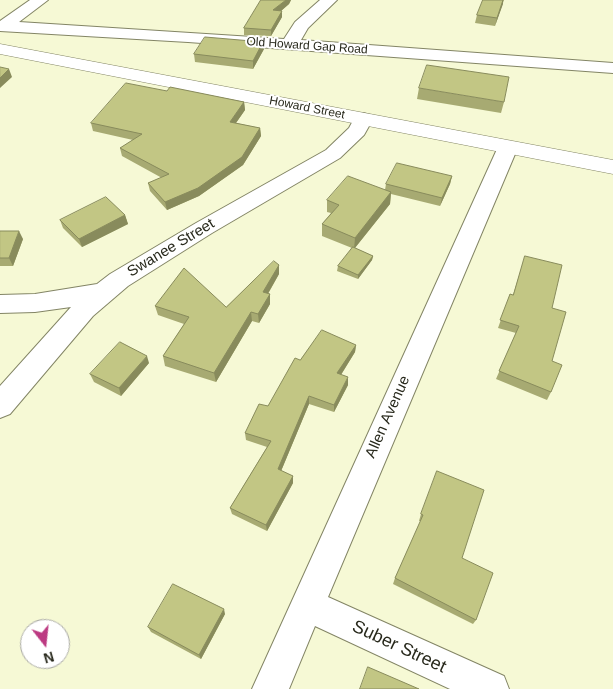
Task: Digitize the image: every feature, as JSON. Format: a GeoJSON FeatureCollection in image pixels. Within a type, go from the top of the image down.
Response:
{"type":"FeatureCollection","features":[{"type":"Feature","properties":{"kind":"street"},"geometry":{"type":"LineString","coordinates":[[2,26],[40,0]]}},
{"type":"Feature","properties":{"kind":"street"},"geometry":{"type":"LineString","coordinates":[[290,44],[301,26],[329,0]]}},
{"type":"Feature","properties":{"kind":"street","name":"Old Howard Gap Road"},"geometry":{"type":"LineString","coordinates":[[2,26],[290,44],[613,68]]}},
{"type":"Feature","properties":{"kind":"street","name":"Howard Street"},"geometry":{"type":"LineString","coordinates":[[0,49],[613,167]]}},
{"type":"Feature","properties":{"kind":"street","name":"Swanee Street"},"geometry":{"type":"LineString","coordinates":[[0,406],[84,309],[101,293],[140,266],[333,154],[357,131],[363,119]]}},
{"type":"Feature","properties":{"kind":"street","name":"Allen Avenue"},"geometry":{"type":"LineString","coordinates":[[270,689],[508,147]]}},
{"type":"Feature","properties":{"kind":"street"},"geometry":{"type":"LineString","coordinates":[[0,304],[35,303],[101,293]]}},
{"type":"Feature","properties":{"kind":"street","name":"Suber Street"},"geometry":{"type":"LineString","coordinates":[[307,605],[490,689]]}},
{"type":"Feature","properties":{"kind":"building"},"geometry":{"type":"Polygon","coordinates":[[[261,0],[286,0],[273,10],[282,11],[271,30],[244,28],[261,0]]]}},
{"type":"Feature","properties":{"kind":"building"},"geometry":{"type":"Polygon","coordinates":[[[483,0],[503,0],[497,18],[477,15],[483,0]]]}},
{"type":"Feature","properties":{"kind":"building"},"geometry":{"type":"Polygon","coordinates":[[[205,37],[263,42],[253,61],[194,54],[205,37]]]}},
{"type":"Feature","properties":{"kind":"building"},"geometry":{"type":"Polygon","coordinates":[[[427,65],[509,77],[504,102],[419,88],[427,65]]]}},
{"type":"Feature","properties":{"kind":"building"},"geometry":{"type":"Polygon","coordinates":[[[0,67],[9,69],[0,78],[0,67]]]}},
{"type":"Feature","properties":{"kind":"building"},"geometry":{"type":"Polygon","coordinates":[[[126,83],[167,91],[170,87],[244,102],[230,122],[260,128],[242,157],[198,188],[165,202],[148,183],[169,174],[120,148],[142,134],[91,123],[126,83]]]}},
{"type":"Feature","properties":{"kind":"building"},"geometry":{"type":"Polygon","coordinates":[[[397,163],[452,176],[442,198],[386,184],[397,163]]]}},
{"type":"Feature","properties":{"kind":"building"},"geometry":{"type":"Polygon","coordinates":[[[348,176],[391,192],[355,238],[322,224],[339,205],[327,200],[348,176]]]}},
{"type":"Feature","properties":{"kind":"building"},"geometry":{"type":"Polygon","coordinates":[[[106,197],[125,215],[79,239],[60,220],[106,197]]]}},
{"type":"Feature","properties":{"kind":"building"},"geometry":{"type":"Polygon","coordinates":[[[0,231],[19,231],[9,258],[0,258],[0,231]]]}},
{"type":"Feature","properties":{"kind":"building"},"geometry":{"type":"Polygon","coordinates":[[[353,247],[373,256],[358,275],[338,266],[353,247]]]}},
{"type":"Feature","properties":{"kind":"building"},"geometry":{"type":"Polygon","coordinates":[[[525,256],[562,265],[552,308],[566,312],[552,361],[562,365],[551,392],[499,371],[519,326],[500,320],[510,294],[513,295],[525,256]]]}},
{"type":"Feature","properties":{"kind":"building"},"geometry":{"type":"Polygon","coordinates":[[[274,261],[279,265],[263,292],[270,294],[258,314],[251,312],[214,373],[163,356],[189,317],[155,306],[184,268],[226,307],[274,261]]]}},
{"type":"Feature","properties":{"kind":"building"},"geometry":{"type":"Polygon","coordinates":[[[322,330],[356,345],[337,373],[348,377],[334,405],[309,396],[278,469],[293,476],[266,525],[230,508],[271,441],[245,433],[259,404],[268,406],[295,358],[300,360],[322,330]]]}},
{"type":"Feature","properties":{"kind":"building"},"geometry":{"type":"Polygon","coordinates":[[[120,342],[147,356],[119,388],[90,374],[120,342]]]}},
{"type":"Feature","properties":{"kind":"building"},"geometry":{"type":"Polygon","coordinates":[[[437,471],[484,490],[462,558],[493,573],[476,620],[395,578],[423,515],[421,514],[437,471]]]}},
{"type":"Feature","properties":{"kind":"building"},"geometry":{"type":"Polygon","coordinates":[[[173,584],[224,609],[199,655],[148,627],[173,584]]]}},
{"type":"Feature","properties":{"kind":"building"},"geometry":{"type":"Polygon","coordinates":[[[368,667],[419,689],[360,689],[368,667]]]}}]}
